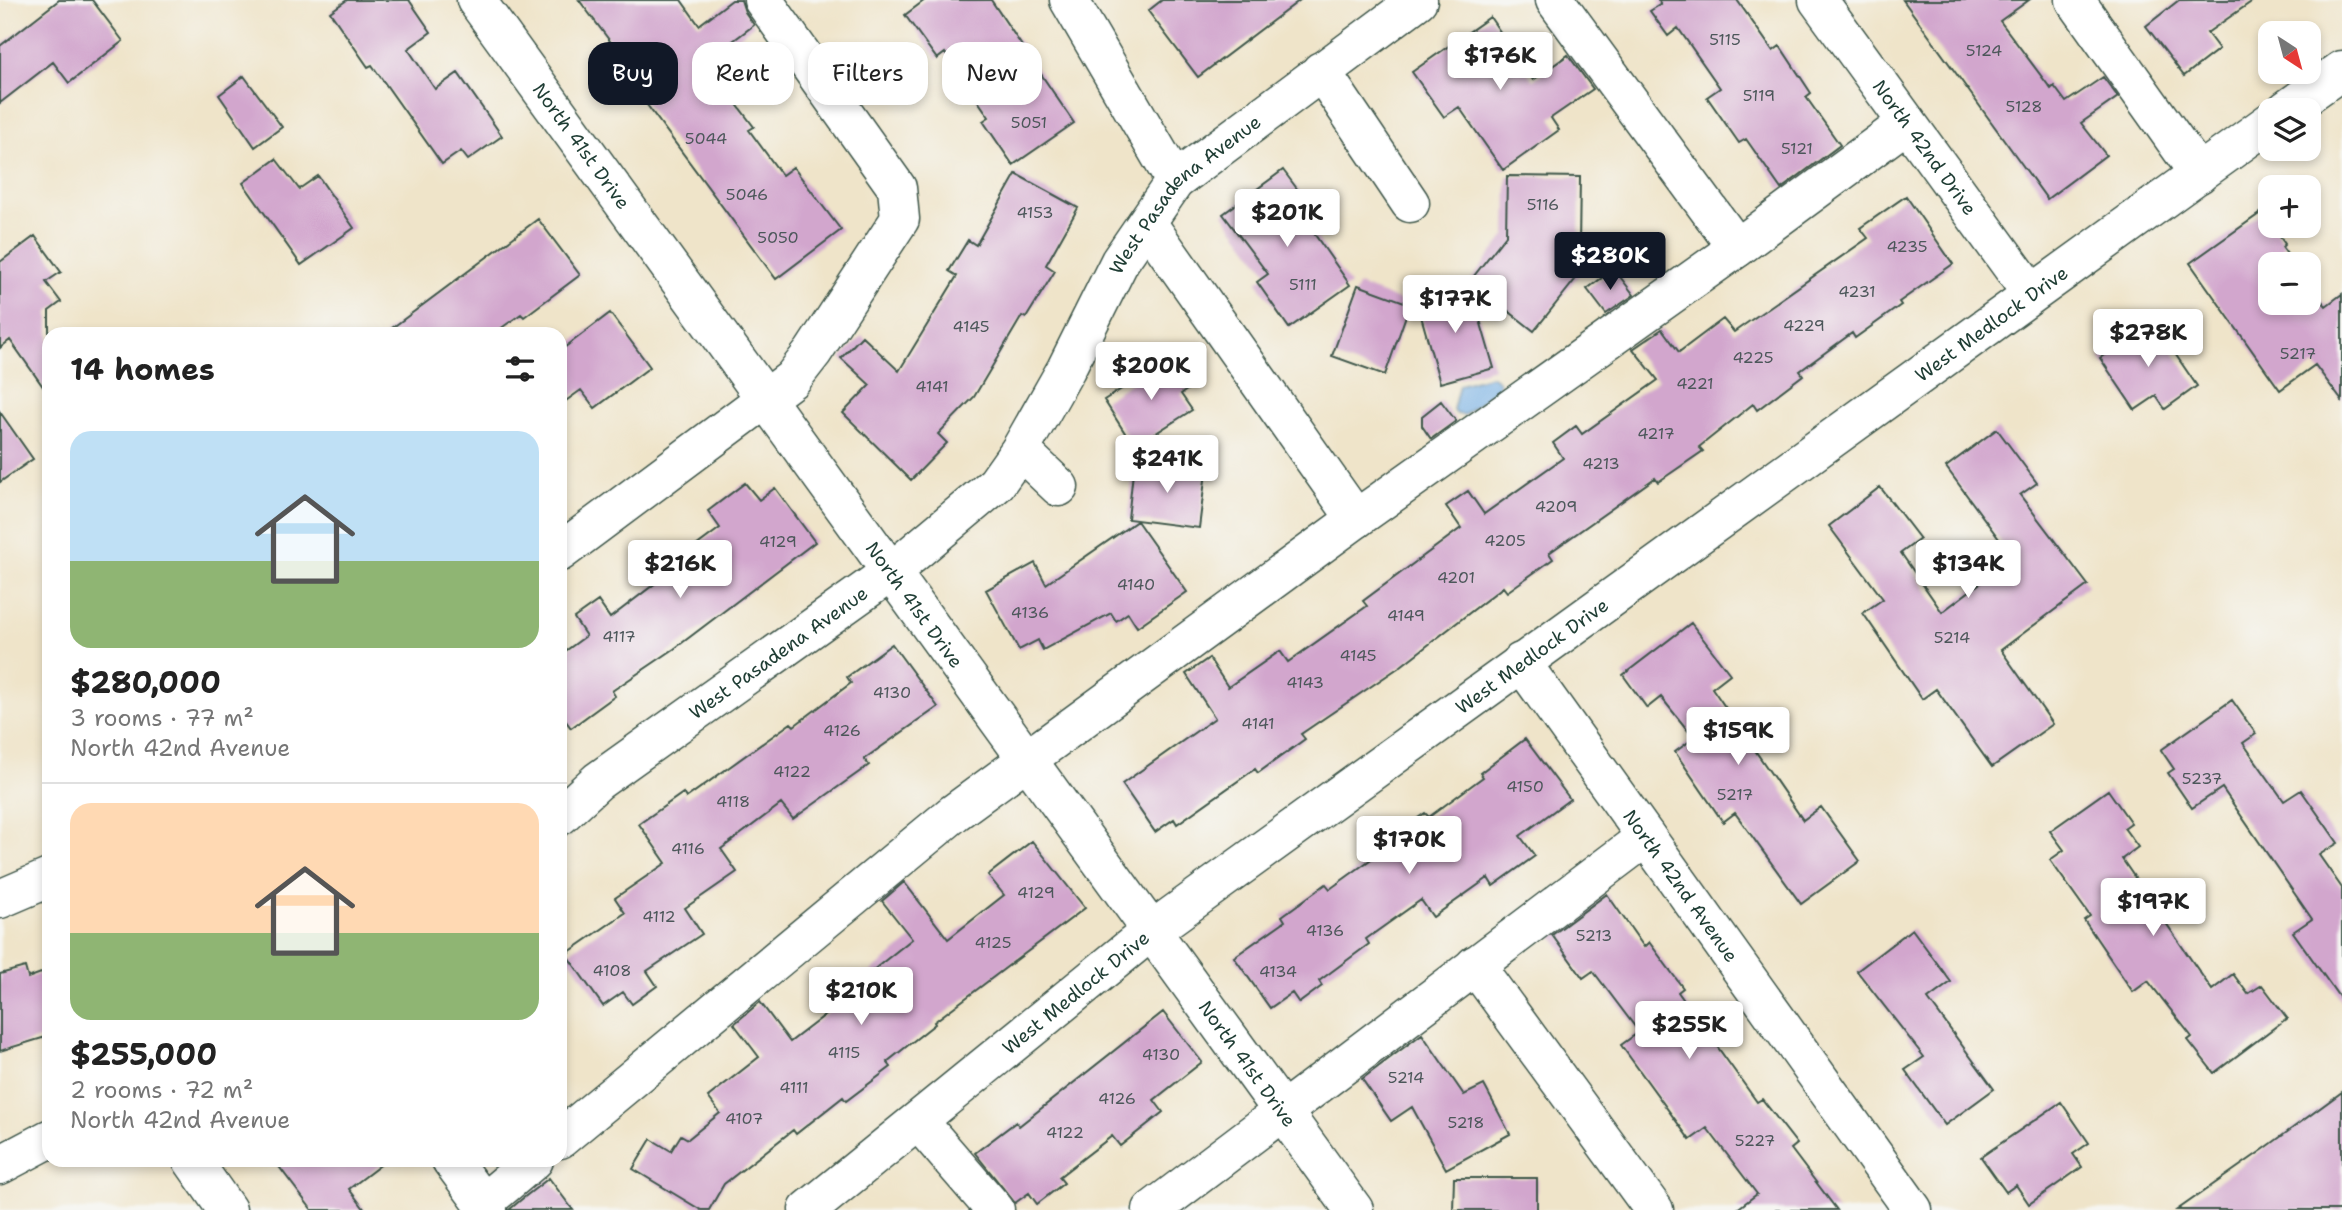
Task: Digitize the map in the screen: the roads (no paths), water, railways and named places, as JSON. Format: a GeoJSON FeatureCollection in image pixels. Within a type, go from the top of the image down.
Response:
{"type":"FeatureCollection","features":[{"type":"Feature","properties":{"kind":"street","name":"North 41st Drive"},"geometry":{"type":"LineString","coordinates":[[476,0],[1354,1210]]}},
{"type":"Feature","properties":{"kind":"street"},"geometry":{"type":"LineString","coordinates":[[567,547],[792,379],[813,352],[900,219],[897,188],[763,0]]}},
{"type":"Feature","properties":{"kind":"street"},"geometry":{"type":"LineString","coordinates":[[1069,0],[1175,181]]}},
{"type":"Feature","properties":{"kind":"street","name":"West Pasadena Avenue"},"geometry":{"type":"LineString","coordinates":[[567,810],[598,781],[891,572],[996,484],[1020,450],[1066,369],[1120,261],[1175,181],[1418,0]]}},
{"type":"Feature","properties":{"kind":"street"},"geometry":{"type":"LineString","coordinates":[[1555,0],[1737,248]]}},
{"type":"Feature","properties":{"kind":"street","name":"North 42nd Drive"},"geometry":{"type":"LineString","coordinates":[[1818,0],[2031,293]]}},
{"type":"Feature","properties":{"kind":"street"},"geometry":{"type":"LineString","coordinates":[[2075,0],[2199,174]]}},
{"type":"Feature","properties":{"kind":"street"},"geometry":{"type":"LineString","coordinates":[[2303,98],[2342,70]]}},
{"type":"Feature","properties":{"kind":"street"},"geometry":{"type":"LineString","coordinates":[[1321,71],[1409,203]]}},
{"type":"Feature","properties":{"kind":"street"},"geometry":{"type":"LineString","coordinates":[[567,1133],[954,813],[1356,519],[1737,248],[1907,122]]}},
{"type":"Feature","properties":{"kind":"street","name":"West Medlock Drive"},"geometry":{"type":"LineString","coordinates":[[808,1210],[1151,931],[2258,131]]}},
{"type":"Feature","properties":{"kind":"street"},"geometry":{"type":"LineString","coordinates":[[1147,223],[1356,519]]}},
{"type":"Feature","properties":{"kind":"street"},"geometry":{"type":"LineString","coordinates":[[1020,450],[1059,487]]}},
{"type":"Feature","properties":{"kind":"street","name":"North 42nd Avenue"},"geometry":{"type":"LineString","coordinates":[[1521,662],[1913,1210]]}},
{"type":"Feature","properties":{"kind":"street"},"geometry":{"type":"LineString","coordinates":[[1152,1210],[1646,837]]}},
{"type":"Feature","properties":{"kind":"street"},"geometry":{"type":"LineString","coordinates":[[0,899],[42,881]]}},
{"type":"Feature","properties":{"kind":"street"},"geometry":{"type":"LineString","coordinates":[[1475,965],[1654,1210]]}},
{"type":"Feature","properties":{"kind":"street"},"geometry":{"type":"LineString","coordinates":[[919,1122],[995,1210]]}},
{"type":"Feature","properties":{"kind":"street"},"geometry":{"type":"LineString","coordinates":[[0,1165],[42,1143]]}},
{"type":"Feature","properties":{"kind":"street"},"geometry":{"type":"LineString","coordinates":[[197,1167],[227,1210]]}},
{"type":"Feature","properties":{"kind":"street"},"geometry":{"type":"LineString","coordinates":[[456,1167],[485,1206],[527,1167]]}},
{"type":"Feature","properties":{"kind":"water"},"geometry":{"type":"Polygon","coordinates":[[[1491,376],[1499,383],[1498,388],[1464,415],[1453,410],[1459,385],[1491,376]]]}}]}
